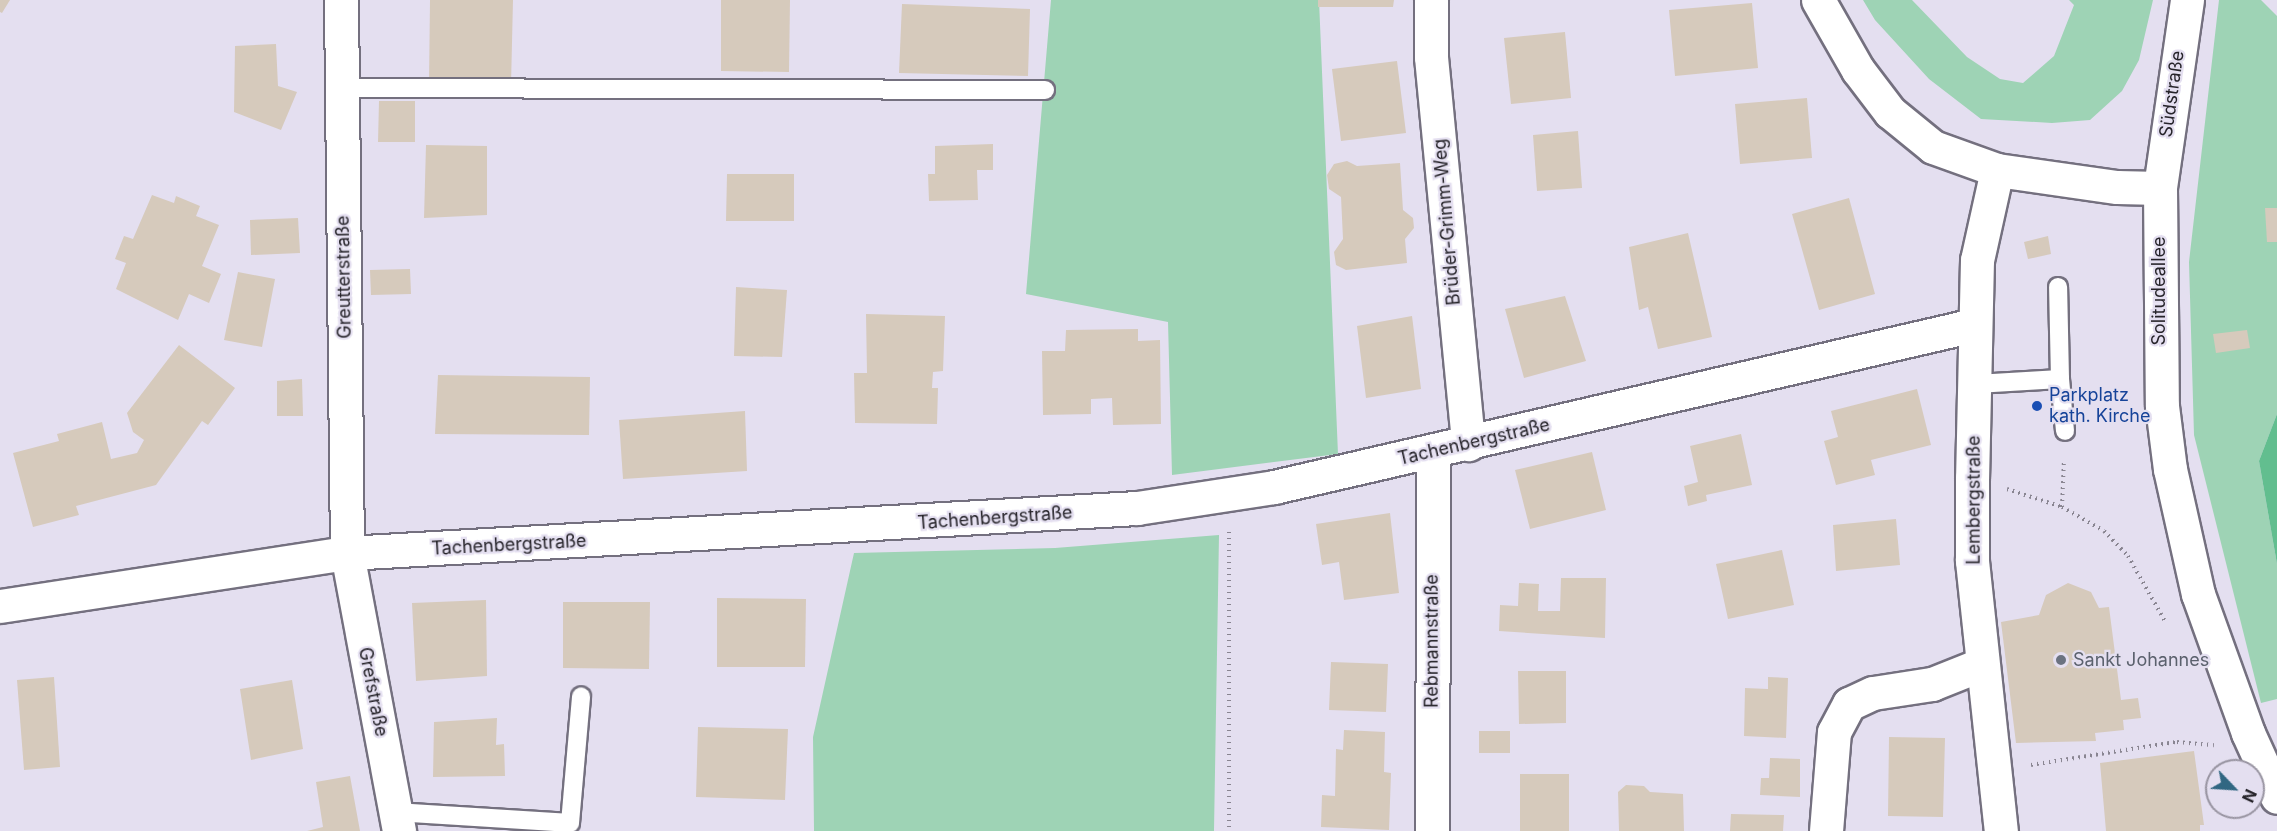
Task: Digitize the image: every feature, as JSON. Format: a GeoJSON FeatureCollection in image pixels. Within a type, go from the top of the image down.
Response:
{"type":"FeatureCollection","features":[{"type":"Feature","properties":{"kind":"street","name":"Greutterstraße"},"geometry":{"type":"LineString","coordinates":[[341,0],[347,553]]}},
{"type":"Feature","properties":{"kind":"street","name":"Brüder-Grimm-Weg"},"geometry":{"type":"LineString","coordinates":[[1431,0],[1431,57],[1468,444]]}},
{"type":"Feature","properties":{"kind":"street"},"geometry":{"type":"LineString","coordinates":[[1818,0],[1858,70],[1913,134],[1959,159],[1997,170],[2117,187],[2160,188]]}},
{"type":"Feature","properties":{"kind":"street","name":"Südstraße"},"geometry":{"type":"LineString","coordinates":[[2160,188],[2187,0]]}},
{"type":"Feature","properties":{"kind":"street","name":"Lembergstraße"},"geometry":{"type":"LineString","coordinates":[[1997,170],[1977,260],[1974,325],[1976,384],[1972,478],[1972,561],[1992,771],[2001,831]]}},
{"type":"Feature","properties":{"kind":"street","name":"Solitudeallee"},"geometry":{"type":"LineString","coordinates":[[2160,188],[2159,339],[2170,469],[2199,594],[2248,733],[2277,797]]}},
{"type":"Feature","properties":{"kind":"street","name":"Tachenbergstraße"},"geometry":{"type":"LineString","coordinates":[[0,606],[347,553],[1137,508],[1228,492],[1274,487],[1468,444],[1974,325]]}},
{"type":"Feature","properties":{"kind":"street","name":"Rebmannstraße"},"geometry":{"type":"LineString","coordinates":[[1432,451],[1432,831]]}},
{"type":"Feature","properties":{"kind":"street","name":"Grefstraße"},"geometry":{"type":"LineString","coordinates":[[347,553],[398,821]]}},
{"type":"Feature","properties":{"kind":"street"},"geometry":{"type":"LineString","coordinates":[[1826,831],[1834,732],[1849,704],[1873,693],[1932,684],[1982,664]]}},
{"type":"Feature","properties":{"kind":"lane"},"geometry":{"type":"LineString","coordinates":[[342,88],[1045,90]]}},
{"type":"Feature","properties":{"kind":"lane"},"geometry":{"type":"LineString","coordinates":[[2058,287],[2060,379],[2065,431]]}},
{"type":"Feature","properties":{"kind":"lane"},"geometry":{"type":"LineString","coordinates":[[1976,384],[2060,379]]}},
{"type":"Feature","properties":{"kind":"lane"},"geometry":{"type":"LineString","coordinates":[[398,821],[570,823],[581,696]]}},
{"type":"Feature","properties":{"kind":"path"},"geometry":{"type":"LineString","coordinates":[[2062,507],[2065,431]]}},
{"type":"Feature","properties":{"kind":"path"},"geometry":{"type":"LineString","coordinates":[[1972,478],[2062,507],[2104,531],[2128,556],[2156,600],[2170,632]]}},
{"type":"Feature","properties":{"kind":"path"},"geometry":{"type":"LineString","coordinates":[[1228,492],[1229,831]]}},
{"type":"Feature","properties":{"kind":"path"},"geometry":{"type":"LineString","coordinates":[[1992,771],[2177,742],[2217,746],[2213,736]]}},
{"type":"Feature","properties":{"kind":"green space"},"geometry":{"type":"Polygon","coordinates":[[[1051,0],[1319,0],[1338,454],[1172,475],[1168,322],[1026,294],[1051,0]]]}},
{"type":"Feature","properties":{"kind":"green space"},"geometry":{"type":"Polygon","coordinates":[[[1863,0],[1912,0],[1967,57],[2000,79],[2023,83],[2054,56],[2074,5],[2069,0],[2153,0],[2139,60],[2122,91],[2090,120],[2052,123],[1981,119],[1929,79],[1875,20],[1863,0]]]}},
{"type":"Feature","properties":{"kind":"green space"},"geometry":{"type":"Polygon","coordinates":[[[2219,0],[2261,0],[2277,16],[2277,414],[2259,461],[2277,564],[2277,699],[2261,703],[2194,435],[2189,262],[2219,0]]]}},
{"type":"Feature","properties":{"kind":"green space"},"geometry":{"type":"Polygon","coordinates":[[[2277,414],[2277,564],[2259,461],[2277,414]]]}},
{"type":"Feature","properties":{"kind":"green space"},"geometry":{"type":"Polygon","coordinates":[[[1219,535],[1214,831],[814,831],[813,737],[854,553],[1055,548],[1219,535]]]}},
{"type":"Feature","properties":{"kind":"building"},"geometry":{"type":"Polygon","coordinates":[[[0,0],[10,0],[2,13],[0,12],[0,0]]]}},
{"type":"Feature","properties":{"kind":"building"},"geometry":{"type":"Polygon","coordinates":[[[430,0],[513,0],[511,85],[429,84],[430,0]]]}},
{"type":"Feature","properties":{"kind":"building"},"geometry":{"type":"Polygon","coordinates":[[[721,0],[790,0],[789,72],[721,71],[721,0]]]}},
{"type":"Feature","properties":{"kind":"building"},"geometry":{"type":"Polygon","coordinates":[[[1318,0],[1394,0],[1393,7],[1318,7],[1318,0]]]}},
{"type":"Feature","properties":{"kind":"building"},"geometry":{"type":"Polygon","coordinates":[[[1752,3],[1758,68],[1675,76],[1669,10],[1752,3]]]}},
{"type":"Feature","properties":{"kind":"building"},"geometry":{"type":"Polygon","coordinates":[[[902,4],[1030,9],[1028,76],[899,73],[902,4]]]}},
{"type":"Feature","properties":{"kind":"building"},"geometry":{"type":"Polygon","coordinates":[[[1565,32],[1571,98],[1511,104],[1504,38],[1565,32]]]}},
{"type":"Feature","properties":{"kind":"building"},"geometry":{"type":"Polygon","coordinates":[[[276,44],[278,86],[297,92],[281,130],[234,112],[235,46],[276,44]]]}},
{"type":"Feature","properties":{"kind":"building"},"geometry":{"type":"Polygon","coordinates":[[[1397,61],[1406,133],[1341,141],[1332,69],[1397,61]]]}},
{"type":"Feature","properties":{"kind":"building"},"geometry":{"type":"Polygon","coordinates":[[[1807,98],[1812,158],[1740,164],[1735,104],[1807,98]]]}},
{"type":"Feature","properties":{"kind":"building"},"geometry":{"type":"Polygon","coordinates":[[[379,101],[415,101],[415,142],[378,142],[379,101]]]}},
{"type":"Feature","properties":{"kind":"building"},"geometry":{"type":"Polygon","coordinates":[[[1578,131],[1582,188],[1537,191],[1533,135],[1578,131]]]}},
{"type":"Feature","properties":{"kind":"building"},"geometry":{"type":"Polygon","coordinates":[[[993,144],[993,170],[977,170],[978,200],[929,201],[928,174],[935,174],[935,146],[993,144]]]}},
{"type":"Feature","properties":{"kind":"building"},"geometry":{"type":"Polygon","coordinates":[[[426,145],[487,146],[487,215],[424,218],[426,145]]]}},
{"type":"Feature","properties":{"kind":"building"},"geometry":{"type":"Polygon","coordinates":[[[1347,161],[1357,166],[1400,163],[1403,210],[1413,218],[1414,228],[1405,239],[1407,263],[1346,270],[1336,265],[1334,252],[1343,239],[1341,197],[1329,189],[1327,175],[1334,164],[1347,161]]]}},
{"type":"Feature","properties":{"kind":"building"},"geometry":{"type":"Polygon","coordinates":[[[727,174],[794,174],[794,221],[726,221],[727,174]]]}},
{"type":"Feature","properties":{"kind":"building"},"geometry":{"type":"Polygon","coordinates":[[[152,195],[174,203],[176,196],[200,206],[196,216],[219,225],[202,266],[221,274],[209,303],[189,294],[178,320],[116,289],[126,263],[115,259],[124,236],[133,239],[152,195]]]}},
{"type":"Feature","properties":{"kind":"building"},"geometry":{"type":"Polygon","coordinates":[[[1849,198],[1875,294],[1819,310],[1792,214],[1849,198]]]}},
{"type":"Feature","properties":{"kind":"building"},"geometry":{"type":"Polygon","coordinates":[[[2265,208],[2277,208],[2277,242],[2267,242],[2265,208]]]}},
{"type":"Feature","properties":{"kind":"building"},"geometry":{"type":"Polygon","coordinates":[[[298,218],[300,253],[251,255],[250,220],[298,218]]]}},
{"type":"Feature","properties":{"kind":"building"},"geometry":{"type":"Polygon","coordinates":[[[1688,233],[1712,337],[1658,349],[1648,307],[1639,310],[1629,247],[1688,233]]]}},
{"type":"Feature","properties":{"kind":"building"},"geometry":{"type":"Polygon","coordinates":[[[2048,236],[2051,254],[2028,259],[2024,242],[2048,236]]]}},
{"type":"Feature","properties":{"kind":"building"},"geometry":{"type":"Polygon","coordinates":[[[410,269],[411,294],[371,295],[370,270],[410,269]]]}},
{"type":"Feature","properties":{"kind":"building"},"geometry":{"type":"Polygon","coordinates":[[[238,272],[275,279],[262,347],[224,340],[238,272]]]}},
{"type":"Feature","properties":{"kind":"building"},"geometry":{"type":"Polygon","coordinates":[[[736,287],[787,290],[782,357],[734,356],[736,287]]]}},
{"type":"Feature","properties":{"kind":"building"},"geometry":{"type":"Polygon","coordinates":[[[1565,296],[1586,361],[1524,378],[1505,309],[1565,296]]]}},
{"type":"Feature","properties":{"kind":"building"},"geometry":{"type":"Polygon","coordinates":[[[866,314],[945,316],[943,371],[933,372],[932,388],[938,388],[937,424],[855,423],[854,373],[867,373],[866,314]]]}},
{"type":"Feature","properties":{"kind":"building"},"geometry":{"type":"Polygon","coordinates":[[[1412,316],[1421,389],[1366,398],[1357,326],[1412,316]]]}},
{"type":"Feature","properties":{"kind":"building"},"geometry":{"type":"Polygon","coordinates":[[[1138,329],[1138,341],[1160,340],[1161,424],[1113,425],[1112,398],[1091,399],[1091,414],[1043,415],[1042,351],[1065,351],[1066,330],[1138,329]]]}},
{"type":"Feature","properties":{"kind":"building"},"geometry":{"type":"Polygon","coordinates":[[[2247,330],[2250,348],[2216,353],[2213,334],[2247,330]]]}},
{"type":"Feature","properties":{"kind":"building"},"geometry":{"type":"Polygon","coordinates":[[[179,345],[235,388],[208,425],[202,421],[156,485],[76,506],[79,515],[33,527],[13,453],[59,441],[57,434],[102,422],[111,459],[137,453],[144,440],[133,432],[127,413],[179,345]]]}},
{"type":"Feature","properties":{"kind":"building"},"geometry":{"type":"Polygon","coordinates":[[[438,375],[590,377],[589,435],[435,434],[438,375]]]}},
{"type":"Feature","properties":{"kind":"building"},"geometry":{"type":"Polygon","coordinates":[[[302,379],[303,416],[277,416],[277,381],[302,379]]]}},
{"type":"Feature","properties":{"kind":"building"},"geometry":{"type":"Polygon","coordinates":[[[1917,389],[1931,445],[1871,460],[1875,475],[1836,485],[1824,441],[1838,437],[1831,411],[1917,389]]]}},
{"type":"Feature","properties":{"kind":"building"},"geometry":{"type":"Polygon","coordinates":[[[745,411],[747,471],[623,479],[619,420],[745,411]]]}},
{"type":"Feature","properties":{"kind":"building"},"geometry":{"type":"Polygon","coordinates":[[[1741,434],[1752,485],[1706,495],[1707,501],[1688,506],[1684,486],[1698,482],[1690,446],[1741,434]]]}},
{"type":"Feature","properties":{"kind":"building"},"geometry":{"type":"Polygon","coordinates":[[[1592,452],[1606,510],[1530,529],[1515,470],[1592,452]]]}},
{"type":"Feature","properties":{"kind":"building"},"geometry":{"type":"Polygon","coordinates":[[[1390,513],[1399,593],[1344,600],[1339,562],[1322,565],[1316,524],[1390,513]]]}},
{"type":"Feature","properties":{"kind":"building"},"geometry":{"type":"Polygon","coordinates":[[[1896,519],[1900,565],[1836,571],[1833,525],[1896,519]]]}},
{"type":"Feature","properties":{"kind":"building"},"geometry":{"type":"Polygon","coordinates":[[[1782,550],[1794,605],[1728,619],[1716,564],[1782,550]]]}},
{"type":"Feature","properties":{"kind":"building"},"geometry":{"type":"Polygon","coordinates":[[[1561,578],[1606,578],[1605,638],[1499,631],[1500,605],[1518,606],[1519,583],[1539,584],[1538,611],[1560,611],[1561,578]]]}},
{"type":"Feature","properties":{"kind":"building","name":"Sankt Johannes"},"geometry":{"type":"Polygon","coordinates":[[[2068,583],[2091,592],[2099,608],[2109,607],[2121,700],[2138,698],[2141,718],[2123,720],[2124,730],[2095,733],[2096,741],[2016,743],[2001,622],[2039,615],[2046,595],[2068,583]]]}},
{"type":"Feature","properties":{"kind":"building"},"geometry":{"type":"Polygon","coordinates":[[[717,598],[806,599],[805,667],[717,667],[717,598]]]}},
{"type":"Feature","properties":{"kind":"building"},"geometry":{"type":"Polygon","coordinates":[[[486,600],[487,676],[416,681],[412,603],[486,600]]]}},
{"type":"Feature","properties":{"kind":"building"},"geometry":{"type":"Polygon","coordinates":[[[563,602],[650,602],[649,669],[563,668],[563,602]]]}},
{"type":"Feature","properties":{"kind":"building"},"geometry":{"type":"Polygon","coordinates":[[[1331,662],[1388,664],[1386,712],[1329,710],[1331,662]]]}},
{"type":"Feature","properties":{"kind":"building"},"geometry":{"type":"Polygon","coordinates":[[[1518,671],[1566,671],[1566,723],[1519,724],[1518,671]]]}},
{"type":"Feature","properties":{"kind":"building"},"geometry":{"type":"Polygon","coordinates":[[[54,677],[60,767],[24,770],[17,680],[54,677]]]}},
{"type":"Feature","properties":{"kind":"building"},"geometry":{"type":"Polygon","coordinates":[[[1768,677],[1788,678],[1786,738],[1744,736],[1745,688],[1768,689],[1768,677]]]}},
{"type":"Feature","properties":{"kind":"building"},"geometry":{"type":"Polygon","coordinates":[[[292,680],[303,749],[251,760],[240,689],[292,680]]]}},
{"type":"Feature","properties":{"kind":"building"},"geometry":{"type":"Polygon","coordinates":[[[497,718],[496,745],[504,744],[505,776],[433,777],[434,722],[497,718]]]}},
{"type":"Feature","properties":{"kind":"building"},"geometry":{"type":"Polygon","coordinates":[[[698,727],[788,729],[785,800],[696,797],[698,727]]]}},
{"type":"Feature","properties":{"kind":"building"},"geometry":{"type":"Polygon","coordinates":[[[1344,730],[1385,732],[1384,772],[1391,773],[1389,830],[1321,827],[1322,795],[1335,796],[1336,749],[1343,750],[1344,730]]]}},
{"type":"Feature","properties":{"kind":"building"},"geometry":{"type":"Polygon","coordinates":[[[1479,731],[1510,731],[1510,753],[1479,753],[1479,731]]]}},
{"type":"Feature","properties":{"kind":"building"},"geometry":{"type":"Polygon","coordinates":[[[1889,737],[1945,738],[1943,817],[1888,816],[1889,737]]]}},
{"type":"Feature","properties":{"kind":"building"},"geometry":{"type":"Polygon","coordinates":[[[2194,751],[2204,825],[2200,825],[2200,831],[2106,831],[2100,763],[2194,751]]]}},
{"type":"Feature","properties":{"kind":"building"},"geometry":{"type":"Polygon","coordinates":[[[1770,758],[1800,759],[1800,797],[1760,795],[1761,778],[1769,778],[1770,758]]]}},
{"type":"Feature","properties":{"kind":"building"},"geometry":{"type":"Polygon","coordinates":[[[1520,774],[1569,774],[1569,831],[1520,831],[1520,774]]]}},
{"type":"Feature","properties":{"kind":"building"},"geometry":{"type":"Polygon","coordinates":[[[350,776],[360,831],[307,831],[323,827],[316,782],[350,776]]]}},
{"type":"Feature","properties":{"kind":"building"},"geometry":{"type":"Polygon","coordinates":[[[1626,785],[1644,786],[1650,792],[1683,794],[1684,831],[1619,831],[1618,792],[1626,785]]]}},
{"type":"Feature","properties":{"kind":"building"},"geometry":{"type":"Polygon","coordinates":[[[1731,814],[1784,815],[1783,831],[1730,831],[1731,814]]]}},
{"type":"Feature","properties":{"kind":"place","name":"Parkplatz kath. Kirche"},"geometry":{"type":"Point","coordinates":[2037,406]}},
{"type":"Feature","properties":{"kind":"place","name":"Sankt Johannes"},"geometry":{"type":"Point","coordinates":[2061,660]}}]}
